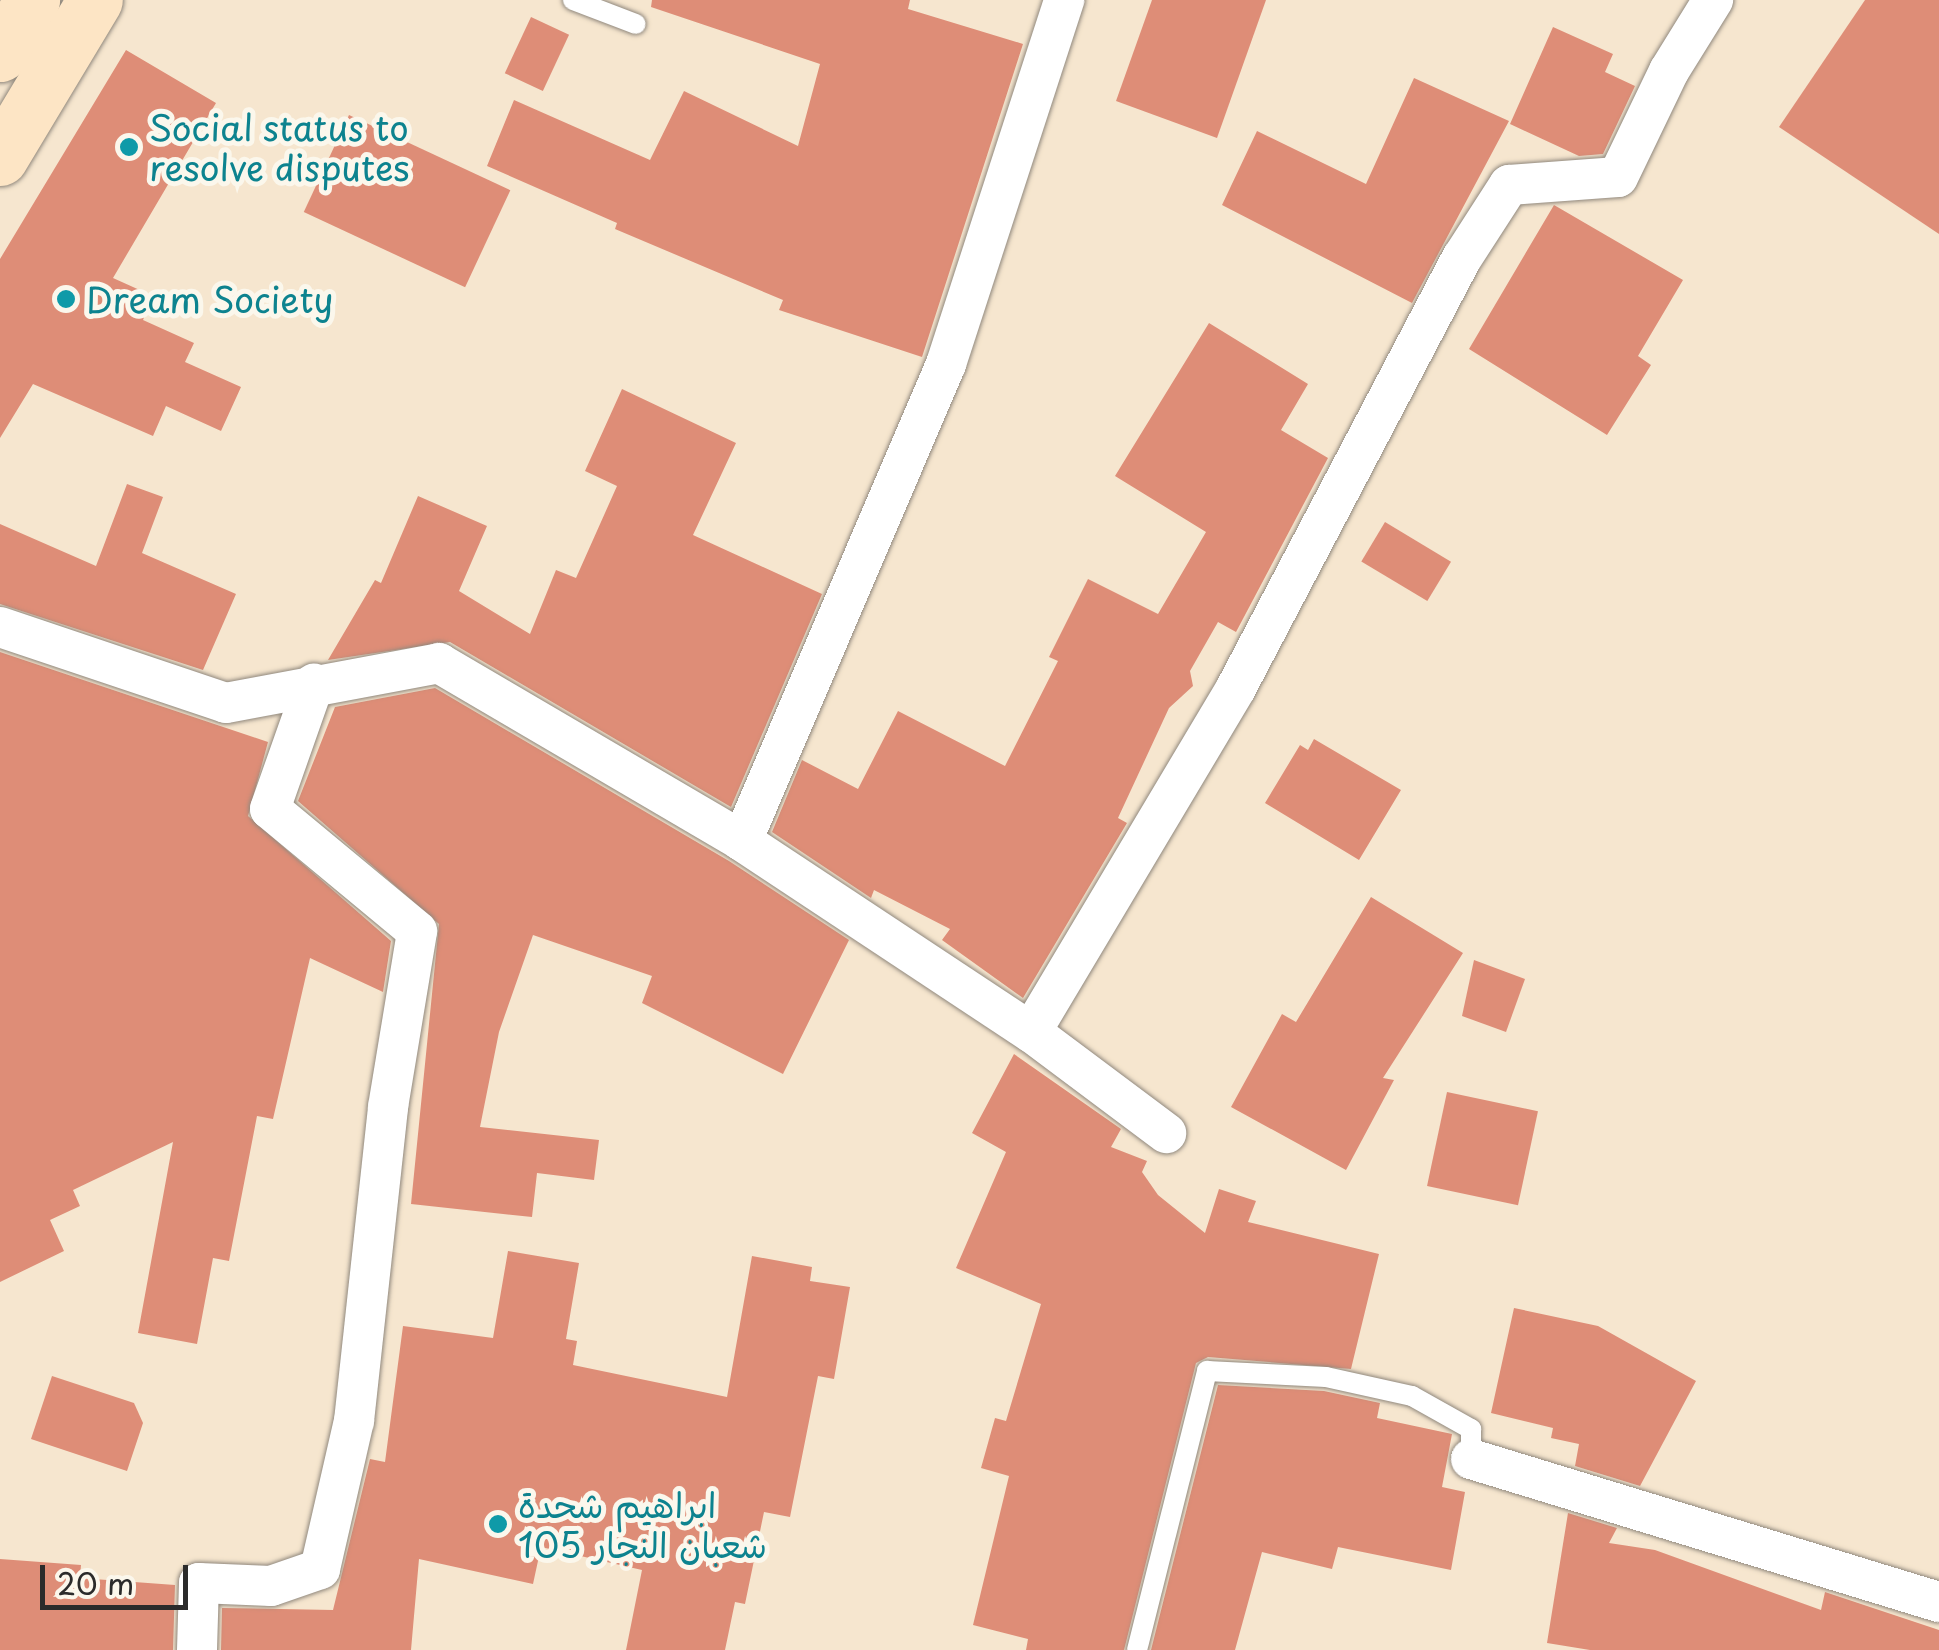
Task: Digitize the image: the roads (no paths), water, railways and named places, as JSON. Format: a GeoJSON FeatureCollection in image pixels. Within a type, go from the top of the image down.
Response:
{"type":"FeatureCollection","features":[{"type":"Feature","properties":{"kind":"street"},"geometry":{"type":"LineString","coordinates":[[0,54],[32,0]]}},
{"type":"Feature","properties":{"kind":"street"},"geometry":{"type":"LineString","coordinates":[[0,158],[95,0]]}},
{"type":"Feature","properties":{"kind":"street"},"geometry":{"type":"LineString","coordinates":[[742,841],[946,364],[1064,0]]}},
{"type":"Feature","properties":{"kind":"street"},"geometry":{"type":"LineString","coordinates":[[1031,1032],[1236,688],[1462,258],[1508,185],[1618,177],[1669,71],[1713,0]]}},
{"type":"Feature","properties":{"kind":"street"},"geometry":{"type":"LineString","coordinates":[[0,627],[226,703],[439,663],[742,841],[1031,1032],[1166,1133]]}},
{"type":"Feature","properties":{"kind":"street"},"geometry":{"type":"LineString","coordinates":[[197,1650],[199,1584],[271,1586],[320,1569],[354,1421],[388,1106],[417,931],[270,809],[314,684]]}},
{"type":"Feature","properties":{"kind":"street"},"geometry":{"type":"LineString","coordinates":[[1471,1459],[1939,1602]]}},
{"type":"Feature","properties":{"kind":"lane"},"geometry":{"type":"LineString","coordinates":[[574,0],[636,24]]}},
{"type":"Feature","properties":{"kind":"lane"},"geometry":{"type":"LineString","coordinates":[[1137,1650],[1207,1371],[1326,1377],[1412,1396],[1471,1428],[1471,1459]]}},
{"type":"Feature","properties":{"kind":"place","name":"Social status to resolve disputes"},"geometry":{"type":"Point","coordinates":[129,147]}},
{"type":"Feature","properties":{"kind":"place","name":"Dream Society"},"geometry":{"type":"Point","coordinates":[66,299]}},
{"type":"Feature","properties":{"kind":"place","name":"ابراهيم شحدة شعبان النجار 105"},"geometry":{"type":"Point","coordinates":[498,1524]}}]}
